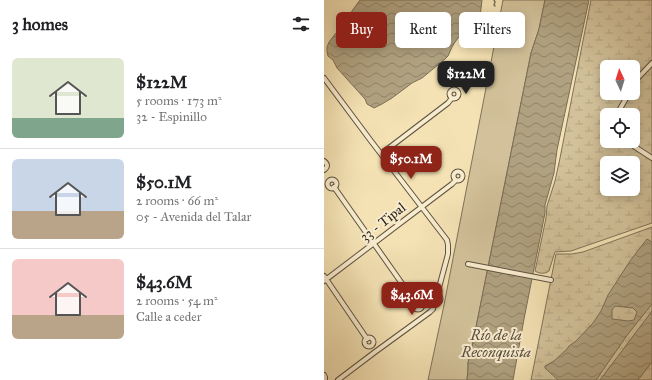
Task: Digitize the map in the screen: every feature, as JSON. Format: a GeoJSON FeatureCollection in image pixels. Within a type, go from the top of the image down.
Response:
{"type":"FeatureCollection","features":[{"type":"Feature","properties":{"kind":"street"},"geometry":{"type":"LineString","coordinates":[[640,76],[652,63]]}},
{"type":"Feature","properties":{"kind":"street"},"geometry":{"type":"LineString","coordinates":[[324,78],[371,142],[447,240],[448,245],[448,254],[438,295],[440,297],[440,301],[438,303],[434,303],[430,312],[338,380]]}},
{"type":"Feature","properties":{"kind":"street"},"geometry":{"type":"LineString","coordinates":[[381,154],[448,103],[452,98]]}},
{"type":"Feature","properties":{"kind":"street"},"geometry":{"type":"LineString","coordinates":[[637,148],[652,158]]}},
{"type":"Feature","properties":{"kind":"street"},"geometry":{"type":"LineString","coordinates":[[324,161],[327,166],[324,170]]}},
{"type":"Feature","properties":{"kind":"street","name":"33 - Tipal"},"geometry":{"type":"LineString","coordinates":[[325,279],[374,244],[456,180]]}},
{"type":"Feature","properties":{"kind":"street"},"geometry":{"type":"LineString","coordinates":[[334,187],[415,302]]}},
{"type":"Feature","properties":{"kind":"street"},"geometry":{"type":"LineString","coordinates":[[468,264],[551,280]]}},
{"type":"Feature","properties":{"kind":"street"},"geometry":{"type":"LineString","coordinates":[[325,279],[367,339]]}},
{"type":"Feature","properties":{"kind":"street"},"geometry":{"type":"LineString","coordinates":[[324,375],[325,380]]}},
{"type":"Feature","properties":{"kind":"green space"},"geometry":{"type":"Polygon","coordinates":[[[503,0],[545,0],[539,29],[531,53],[468,363],[467,380],[428,380],[494,48],[525,48],[525,12],[501,12],[503,0]]]}},
{"type":"Feature","properties":{"kind":"green space"},"geometry":{"type":"Polygon","coordinates":[[[591,0],[652,0],[652,223],[571,251],[555,252],[549,271],[546,273],[541,273],[535,271],[547,206],[555,181],[591,0]]]}},
{"type":"Feature","properties":{"kind":"green space"},"geometry":{"type":"Polygon","coordinates":[[[652,227],[652,380],[531,380],[556,254],[583,252],[652,227]]]}},
{"type":"Feature","properties":{"kind":"water"},"geometry":{"type":"Polygon","coordinates":[[[360,0],[482,0],[481,12],[459,12],[459,37],[448,56],[444,60],[422,78],[374,108],[367,104],[365,99],[337,68],[333,60],[328,56],[327,47],[336,33],[336,48],[387,48],[387,12],[352,11],[360,0]]]}},
{"type":"Feature","properties":{"kind":"water","name":"Río de la Reconquista"},"geometry":{"type":"Polygon","coordinates":[[[545,0],[589,0],[557,150],[554,173],[545,205],[545,213],[513,380],[467,380],[468,363],[531,53],[539,29],[545,0]]]}},
{"type":"Feature","properties":{"kind":"water"},"geometry":{"type":"Polygon","coordinates":[[[647,239],[652,242],[652,304],[628,334],[596,380],[558,380],[545,368],[545,366],[554,361],[593,323],[601,311],[608,295],[630,261],[647,239]],[[615,306],[612,310],[612,319],[628,321],[634,320],[637,312],[633,308],[615,306]]]}},
{"type":"Feature","properties":{"kind":"water"},"geometry":{"type":"Polygon","coordinates":[[[652,311],[652,362],[638,380],[600,380],[652,311]]]}},
{"type":"Feature","properties":{"kind":"waterway"},"geometry":{"type":"LineString","coordinates":[[494,0],[495,6]]}}]}
